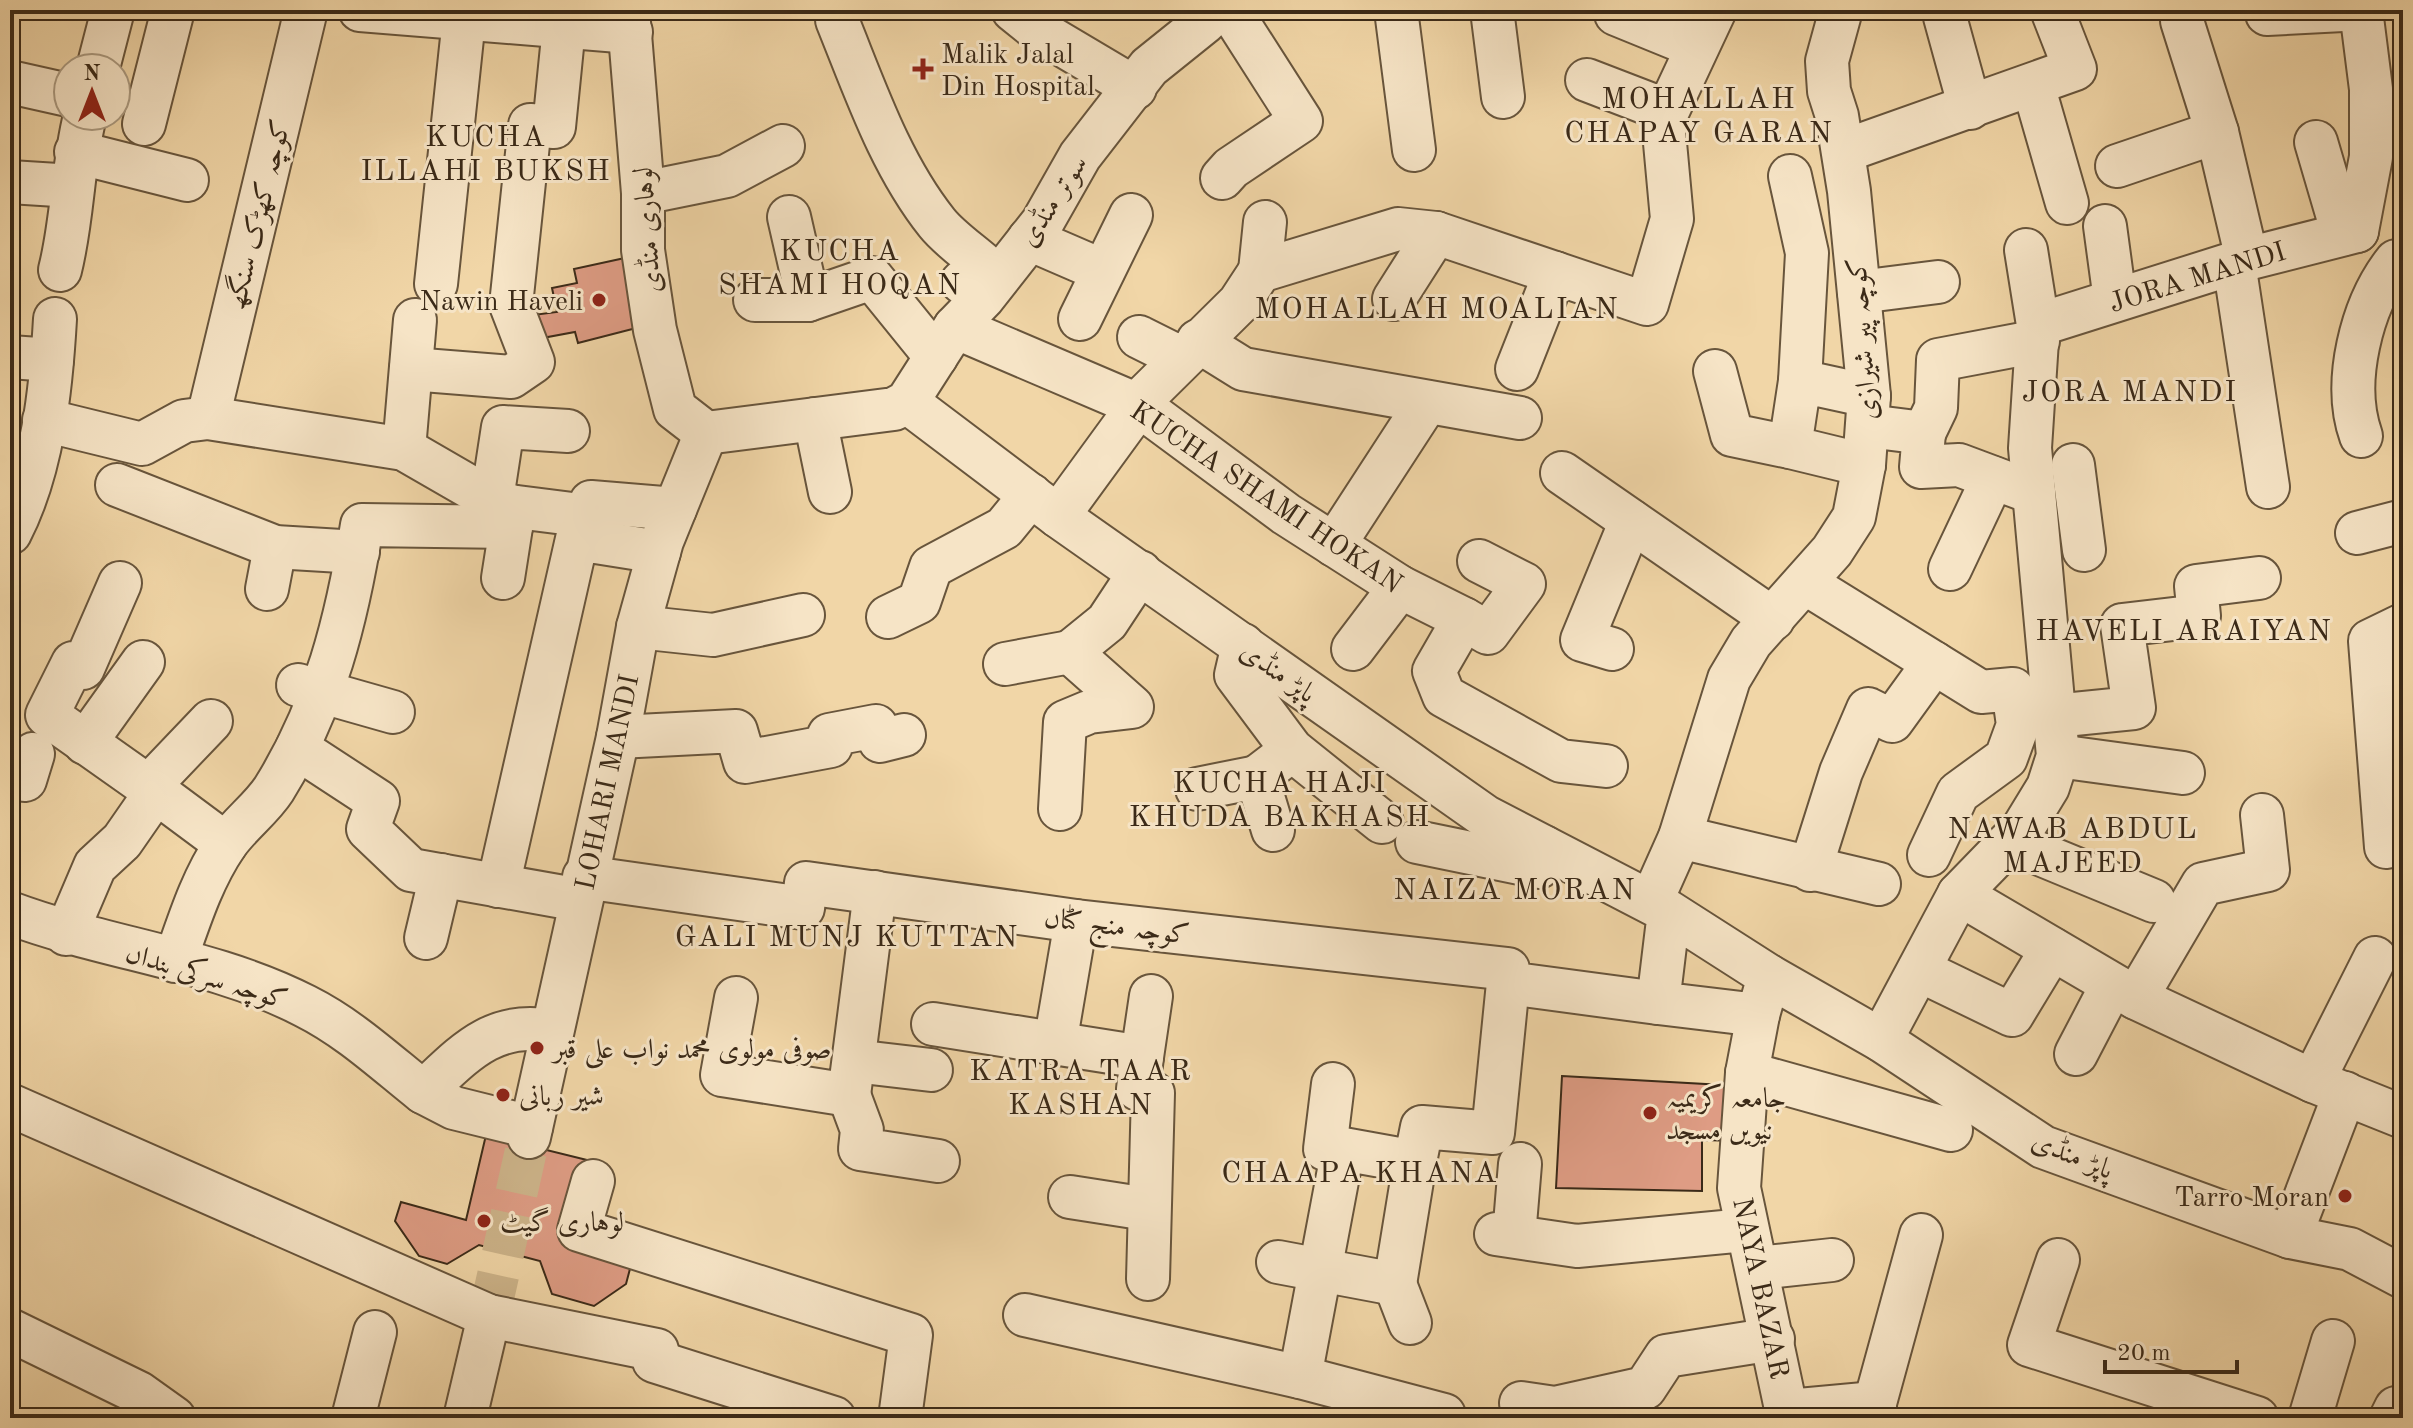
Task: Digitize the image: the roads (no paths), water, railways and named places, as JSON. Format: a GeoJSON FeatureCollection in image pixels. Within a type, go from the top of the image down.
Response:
{"type":"FeatureCollection","features":[{"type":"Feature","properties":{"kind":"street"},"geometry":{"type":"LineString","coordinates":[[102,52],[113,10]]}},
{"type":"Feature","properties":{"kind":"street"},"geometry":{"type":"LineString","coordinates":[[144,124],[173,10]]}},
{"type":"Feature","properties":{"kind":"street","name":"کوچہ کھڑک سنگھ"},"geometry":{"type":"LineString","coordinates":[[208,418],[306,10]]}},
{"type":"Feature","properties":{"kind":"street"},"geometry":{"type":"LineString","coordinates":[[371,10],[564,27],[630,21]]}},
{"type":"Feature","properties":{"kind":"street"},"geometry":{"type":"LineString","coordinates":[[1013,10],[1039,31],[1135,88]]}},
{"type":"Feature","properties":{"kind":"street","name":"سوتر منڈی"},"geometry":{"type":"LineString","coordinates":[[907,402],[958,327],[1042,223],[1080,156],[1149,67],[1205,22],[1210,10]]}},
{"type":"Feature","properties":{"kind":"street"},"geometry":{"type":"LineString","coordinates":[[1222,178],[1231,168],[1301,121],[1230,10]]}},
{"type":"Feature","properties":{"kind":"street"},"geometry":{"type":"LineString","coordinates":[[1396,10],[1414,150]]}},
{"type":"Feature","properties":{"kind":"street"},"geometry":{"type":"LineString","coordinates":[[1492,10],[1503,97]]}},
{"type":"Feature","properties":{"kind":"street","name":"کوچہ پیر شیرازی"},"geometry":{"type":"LineString","coordinates":[[1658,1003],[1660,907],[1729,679],[1751,642],[1832,551],[1854,517],[1867,429],[1859,292],[1844,151],[1829,91],[1827,61],[1841,10]]}},
{"type":"Feature","properties":{"kind":"street"},"geometry":{"type":"LineString","coordinates":[[1844,151],[2075,69],[2052,10]]}},
{"type":"Feature","properties":{"kind":"street"},"geometry":{"type":"LineString","coordinates":[[2267,14],[2343,10]]}},
{"type":"Feature","properties":{"kind":"street"},"geometry":{"type":"LineString","coordinates":[[2350,233],[2371,157],[2371,89],[2361,10]]}},
{"type":"Feature","properties":{"kind":"street"},"geometry":{"type":"LineString","coordinates":[[1260,271],[1398,229],[1436,233],[1647,304],[1672,219],[1663,121],[1665,110],[1706,28],[1616,14]]}},
{"type":"Feature","properties":{"kind":"street"},"geometry":{"type":"LineString","coordinates":[[1945,17],[1970,108]]}},
{"type":"Feature","properties":{"kind":"street"},"geometry":{"type":"LineString","coordinates":[[436,284],[464,19]]}},
{"type":"Feature","properties":{"kind":"street"},"geometry":{"type":"LineString","coordinates":[[755,300],[808,300],[872,278],[958,327],[962,282],[983,264],[938,225],[918,195],[883,133],[837,20]]}},
{"type":"Feature","properties":{"kind":"street","name":"لوہاری منڈی"},"geometry":{"type":"LineString","coordinates":[[630,21],[643,193],[643,250],[655,330],[675,409],[706,433]]}},
{"type":"Feature","properties":{"kind":"street"},"geometry":{"type":"LineString","coordinates":[[2182,21],[2217,132],[2240,261],[2268,487]]}},
{"type":"Feature","properties":{"kind":"street"},"geometry":{"type":"LineString","coordinates":[[411,369],[511,377],[533,362],[511,305],[530,125],[554,127],[564,27]]}},
{"type":"Feature","properties":{"kind":"street"},"geometry":{"type":"LineString","coordinates":[[1587,80],[1665,110]]}},
{"type":"Feature","properties":{"kind":"street"},"geometry":{"type":"LineString","coordinates":[[10,82],[52,91]]}},
{"type":"Feature","properties":{"kind":"street"},"geometry":{"type":"LineString","coordinates":[[2033,85],[2067,203]]}},
{"type":"Feature","properties":{"kind":"street"},"geometry":{"type":"LineString","coordinates":[[2117,166],[2217,132]]}},
{"type":"Feature","properties":{"kind":"street"},"geometry":{"type":"LineString","coordinates":[[2316,142],[2350,233],[2399,264],[2380,281],[2360,332],[2355,420],[2361,436]]}},
{"type":"Feature","properties":{"kind":"street"},"geometry":{"type":"LineString","coordinates":[[643,193],[727,176],[783,146]]}},
{"type":"Feature","properties":{"kind":"street"},"geometry":{"type":"LineString","coordinates":[[60,270],[69,237],[78,151]]}},
{"type":"Feature","properties":{"kind":"street"},"geometry":{"type":"LineString","coordinates":[[10,182],[78,151],[187,180]]}},
{"type":"Feature","properties":{"kind":"street"},"geometry":{"type":"LineString","coordinates":[[1790,176],[1807,253],[1800,381],[1790,447]]}},
{"type":"Feature","properties":{"kind":"street"},"geometry":{"type":"LineString","coordinates":[[1080,319],[1131,215]]}},
{"type":"Feature","properties":{"kind":"street"},"geometry":{"type":"LineString","coordinates":[[789,217],[808,300]]}},
{"type":"Feature","properties":{"kind":"street"},"geometry":{"type":"LineString","coordinates":[[888,617],[919,602],[931,567],[1044,505],[1140,406],[1190,349],[1239,303],[1260,271],[1265,222]]}},
{"type":"Feature","properties":{"kind":"street"},"geometry":{"type":"LineString","coordinates":[[2105,226],[2115,300]]}},
{"type":"Feature","properties":{"kind":"street"},"geometry":{"type":"LineString","coordinates":[[1394,299],[1436,233]]}},
{"type":"Feature","properties":{"kind":"street","name":"JORA MANDI"},"geometry":{"type":"LineString","coordinates":[[1924,433],[1936,408],[1938,360],[2038,333],[2115,300],[2240,261],[2350,233]]}},
{"type":"Feature","properties":{"kind":"street"},"geometry":{"type":"LineString","coordinates":[[1029,239],[1103,271]]}},
{"type":"Feature","properties":{"kind":"street"},"geometry":{"type":"LineString","coordinates":[[1950,569],[2020,481],[2030,448],[2038,333],[2026,250]]}},
{"type":"Feature","properties":{"kind":"street"},"geometry":{"type":"LineString","coordinates":[[1517,369],[1555,273]]}},
{"type":"Feature","properties":{"kind":"street"},"geometry":{"type":"LineString","coordinates":[[1859,292],[1938,282]]}},
{"type":"Feature","properties":{"kind":"street"},"geometry":{"type":"LineString","coordinates":[[10,533],[18,517],[44,420],[55,319]]}},
{"type":"Feature","properties":{"kind":"street"},"geometry":{"type":"LineString","coordinates":[[404,449],[415,320]]}},
{"type":"Feature","properties":{"kind":"street","name":"KUCHA SHAMI HOKAN"},"geometry":{"type":"LineString","coordinates":[[958,327],[1140,406],[1286,514],[1400,587],[1488,633],[1524,584],[1479,561]]}},
{"type":"Feature","properties":{"kind":"street"},"geometry":{"type":"LineString","coordinates":[[1139,337],[1190,349],[1243,369],[1520,418]]}},
{"type":"Feature","properties":{"kind":"street"},"geometry":{"type":"LineString","coordinates":[[10,357],[52,360]]}},
{"type":"Feature","properties":{"kind":"street"},"geometry":{"type":"LineString","coordinates":[[1715,371],[1732,435],[1790,447],[1867,429],[1924,433],[1921,467],[1959,465],[2020,481],[2087,463],[2084,550]]}},
{"type":"Feature","properties":{"kind":"street"},"geometry":{"type":"LineString","coordinates":[[1800,381],[1867,429]]}},
{"type":"Feature","properties":{"kind":"street"},"geometry":{"type":"LineString","coordinates":[[706,433],[894,409],[907,402]]}},
{"type":"Feature","properties":{"kind":"street","name":"پاپڑ منڈی"},"geometry":{"type":"LineString","coordinates":[[907,402],[1044,505],[1486,817],[1660,907],[1769,976],[1881,1040],[2043,1147],[2290,1237],[2350,1249],[2403,1277]]}},
{"type":"Feature","properties":{"kind":"street"},"geometry":{"type":"LineString","coordinates":[[1334,545],[1427,402]]}},
{"type":"Feature","properties":{"kind":"street"},"geometry":{"type":"LineString","coordinates":[[44,420],[142,444],[184,421],[208,418],[404,449],[505,511]]}},
{"type":"Feature","properties":{"kind":"street"},"geometry":{"type":"LineString","coordinates":[[815,419],[830,492]]}},
{"type":"Feature","properties":{"kind":"street"},"geometry":{"type":"LineString","coordinates":[[503,578],[503,427],[568,431]]}},
{"type":"Feature","properties":{"kind":"street","name":"LOHARI MANDI"},"geometry":{"type":"LineString","coordinates":[[530,1132],[618,737],[638,627],[659,552],[706,433]]}},
{"type":"Feature","properties":{"kind":"street"},"geometry":{"type":"LineString","coordinates":[[1562,473],[1773,619]]}},
{"type":"Feature","properties":{"kind":"street"},"geometry":{"type":"LineString","coordinates":[[1881,1040],[1959,894],[2023,828],[2048,787],[2056,736],[2020,481]]}},
{"type":"Feature","properties":{"kind":"street"},"geometry":{"type":"LineString","coordinates":[[117,485],[275,547],[358,552]]}},
{"type":"Feature","properties":{"kind":"street"},"geometry":{"type":"LineString","coordinates":[[175,961],[196,902],[226,844],[272,792],[297,748],[309,689],[336,654],[362,525],[505,511],[588,516],[591,502],[675,509]]}},
{"type":"Feature","properties":{"kind":"street"},"geometry":{"type":"LineString","coordinates":[[1612,649],[1582,640],[1631,521]]}},
{"type":"Feature","properties":{"kind":"street"},"geometry":{"type":"LineString","coordinates":[[2357,533],[2403,521]]}},
{"type":"Feature","properties":{"kind":"street"},"geometry":{"type":"LineString","coordinates":[[498,886],[577,539],[659,552]]}},
{"type":"Feature","properties":{"kind":"street"},"geometry":{"type":"LineString","coordinates":[[267,589],[275,547]]}},
{"type":"Feature","properties":{"kind":"street"},"geometry":{"type":"LineString","coordinates":[[1005,664],[1070,652],[1107,622],[1140,572]]}},
{"type":"Feature","properties":{"kind":"street"},"geometry":{"type":"LineString","coordinates":[[2056,736],[2134,708],[2122,625],[2199,616],[2196,586],[2259,578]]}},
{"type":"Feature","properties":{"kind":"street"},"geometry":{"type":"LineString","coordinates":[[120,583],[83,668],[73,663],[47,715],[226,844]]}},
{"type":"Feature","properties":{"kind":"street"},"geometry":{"type":"LineString","coordinates":[[1805,583],[1981,692],[2013,689],[2018,725],[2006,758],[1958,793],[1929,855]]}},
{"type":"Feature","properties":{"kind":"street"},"geometry":{"type":"LineString","coordinates":[[1353,649],[1400,587]]}},
{"type":"Feature","properties":{"kind":"street"},"geometry":{"type":"LineString","coordinates":[[638,627],[713,635],[803,615]]}},
{"type":"Feature","properties":{"kind":"street"},"geometry":{"type":"LineString","coordinates":[[1464,619],[1434,671],[1444,696],[1561,761],[1606,766]]}},
{"type":"Feature","properties":{"kind":"street"},"geometry":{"type":"LineString","coordinates":[[2386,847],[2370,641],[2403,625]]}},
{"type":"Feature","properties":{"kind":"street"},"geometry":{"type":"LineString","coordinates":[[1243,645],[1236,675],[1292,750],[1382,822]]}},
{"type":"Feature","properties":{"kind":"street"},"geometry":{"type":"LineString","coordinates":[[1060,809],[1065,722],[1089,712],[1132,707],[1070,652]]}},
{"type":"Feature","properties":{"kind":"street"},"geometry":{"type":"LineString","coordinates":[[85,743],[143,662]]}},
{"type":"Feature","properties":{"kind":"street"},"geometry":{"type":"LineString","coordinates":[[1810,870],[1841,772],[1868,709],[1892,721],[1934,663]]}},
{"type":"Feature","properties":{"kind":"street"},"geometry":{"type":"LineString","coordinates":[[309,689],[393,712]]}},
{"type":"Feature","properties":{"kind":"street"},"geometry":{"type":"LineString","coordinates":[[66,934],[95,866],[122,841],[152,790],[211,721]]}},
{"type":"Feature","properties":{"kind":"street"},"geometry":{"type":"LineString","coordinates":[[618,737],[736,731],[745,762],[831,746],[829,735],[876,726],[880,741],[904,735]]}},
{"type":"Feature","properties":{"kind":"street"},"geometry":{"type":"LineString","coordinates":[[2056,736],[2183,773]]}},
{"type":"Feature","properties":{"kind":"street"},"geometry":{"type":"LineString","coordinates":[[297,748],[378,801],[368,829],[411,870],[498,886],[582,888]]}},
{"type":"Feature","properties":{"kind":"street"},"geometry":{"type":"LineString","coordinates":[[1197,789],[1257,777],[1292,750]]}},
{"type":"Feature","properties":{"kind":"street"},"geometry":{"type":"LineString","coordinates":[[1257,777],[1273,830]]}},
{"type":"Feature","properties":{"kind":"street"},"geometry":{"type":"LineString","coordinates":[[2076,1054],[2203,884],[2268,870],[2262,815]]}},
{"type":"Feature","properties":{"kind":"street"},"geometry":{"type":"LineString","coordinates":[[1680,837],[1879,884]]}},
{"type":"Feature","properties":{"kind":"street"},"geometry":{"type":"LineString","coordinates":[[1417,842],[1539,867],[1544,847]]}},
{"type":"Feature","properties":{"kind":"street"},"geometry":{"type":"LineString","coordinates":[[2011,842],[2154,901]]}},
{"type":"Feature","properties":{"kind":"street"},"geometry":{"type":"LineString","coordinates":[[426,938],[441,875]]}},
{"type":"Feature","properties":{"kind":"street","name":"کوچہ منج کٹاں"},"geometry":{"type":"LineString","coordinates":[[582,888],[803,908],[806,883],[1076,921],[1508,969],[1508,983],[1758,1015]]}},
{"type":"Feature","properties":{"kind":"street"},"geometry":{"type":"LineString","coordinates":[[875,892],[851,1078],[862,1130],[860,1149],[938,1161]]}},
{"type":"Feature","properties":{"kind":"street"},"geometry":{"type":"LineString","coordinates":[[1959,894],[2124,992],[2329,1087],[2403,1117]]}},
{"type":"Feature","properties":{"kind":"street","name":"کوچہ سرکی بنداں"},"geometry":{"type":"LineString","coordinates":[[10,913],[66,934],[258,985],[304,1005],[346,1029],[423,1092],[454,1108],[530,1132]]}},
{"type":"Feature","properties":{"kind":"street"},"geometry":{"type":"LineString","coordinates":[[1055,1044],[1076,921]]}},
{"type":"Feature","properties":{"kind":"street"},"geometry":{"type":"LineString","coordinates":[[1919,970],[2012,1015],[2052,949]]}},
{"type":"Feature","properties":{"kind":"street"},"geometry":{"type":"LineString","coordinates":[[2290,1237],[2329,1087],[2375,958]]}},
{"type":"Feature","properties":{"kind":"street","name":"NAYA BAZAR"},"geometry":{"type":"LineString","coordinates":[[1769,976],[1747,1073],[1739,1188],[1788,1414]]}},
{"type":"Feature","properties":{"kind":"street"},"geometry":{"type":"LineString","coordinates":[[1410,1323],[1395,1284],[1422,1127],[1493,1133],[1508,983]]}},
{"type":"Feature","properties":{"kind":"street"},"geometry":{"type":"LineString","coordinates":[[1148,1279],[1147,1209],[1153,1093],[1138,1089],[1151,996]]}},
{"type":"Feature","properties":{"kind":"street"},"geometry":{"type":"LineString","coordinates":[[736,998],[722,1075],[851,1078],[931,1070]]}},
{"type":"Feature","properties":{"kind":"street"},"geometry":{"type":"LineString","coordinates":[[933,1024],[1142,1057]]}},
{"type":"Feature","properties":{"kind":"street"},"geometry":{"type":"LineString","coordinates":[[423,1092],[476,1045],[506,1030],[529,1027],[551,1031]]}},
{"type":"Feature","properties":{"kind":"street"},"geometry":{"type":"LineString","coordinates":[[1747,1073],[1951,1130]]}},
{"type":"Feature","properties":{"kind":"street"},"geometry":{"type":"LineString","coordinates":[[1333,1084],[1325,1149],[1343,1149],[1415,1162]]}},
{"type":"Feature","properties":{"kind":"street"},"geometry":{"type":"LineString","coordinates":[[10,1105],[489,1316],[656,1356],[834,1418]]}},
{"type":"Feature","properties":{"kind":"street"},"geometry":{"type":"LineString","coordinates":[[1300,1377],[1343,1149]]}},
{"type":"Feature","properties":{"kind":"street"},"geometry":{"type":"LineString","coordinates":[[1520,1164],[1505,1235],[1577,1246],[1751,1249],[1832,1260]]}},
{"type":"Feature","properties":{"kind":"street"},"geometry":{"type":"LineString","coordinates":[[593,1181],[579,1230],[911,1335],[900,1418]]}},
{"type":"Feature","properties":{"kind":"street"},"geometry":{"type":"LineString","coordinates":[[1070,1197],[1147,1209]]}},
{"type":"Feature","properties":{"kind":"street"},"geometry":{"type":"LineString","coordinates":[[1788,1414],[1875,1411],[1921,1235]]}},
{"type":"Feature","properties":{"kind":"street"},"geometry":{"type":"LineString","coordinates":[[2058,1260],[2029,1345],[2257,1418]]}},
{"type":"Feature","properties":{"kind":"street"},"geometry":{"type":"LineString","coordinates":[[1278,1262],[1395,1284]]}},
{"type":"Feature","properties":{"kind":"street"},"geometry":{"type":"LineString","coordinates":[[1025,1315],[1300,1377],[1444,1415],[1444,1418]]}},
{"type":"Feature","properties":{"kind":"street"},"geometry":{"type":"LineString","coordinates":[[465,1418],[489,1316]]}},
{"type":"Feature","properties":{"kind":"street"},"geometry":{"type":"LineString","coordinates":[[10,1330],[139,1393],[174,1418]]}},
{"type":"Feature","properties":{"kind":"street"},"geometry":{"type":"LineString","coordinates":[[353,1418],[375,1332]]}},
{"type":"Feature","properties":{"kind":"street"},"geometry":{"type":"LineString","coordinates":[[1543,1410],[1645,1388],[1666,1356],[1773,1339]]}},
{"type":"Feature","properties":{"kind":"street"},"geometry":{"type":"LineString","coordinates":[[2310,1418],[2333,1341]]}},
{"type":"Feature","properties":{"kind":"tunnel"},"geometry":{"type":"LineString","coordinates":[[489,1316],[529,1137]]}},
{"type":"Feature","properties":{"kind":"place","name":"Malik Jalal Din Hospital"},"geometry":{"type":"Point","coordinates":[923,69]}},
{"type":"Feature","properties":{"kind":"place","name":"Nawin Haveli"},"geometry":{"type":"Point","coordinates":[599,300]}},
{"type":"Feature","properties":{"kind":"place","name":"صوفی مولوی محمد نواب علی قبر"},"geometry":{"type":"Point","coordinates":[537,1048]}},
{"type":"Feature","properties":{"kind":"place","name":"شیر ربانی"},"geometry":{"type":"Point","coordinates":[503,1095]}},
{"type":"Feature","properties":{"kind":"place","name":"جامعہ کریمیہ نیویں مسجد"},"geometry":{"type":"Point","coordinates":[1650,1113]}},
{"type":"Feature","properties":{"kind":"place","name":"Tarro Moran"},"geometry":{"type":"Point","coordinates":[2345,1196]}},
{"type":"Feature","properties":{"kind":"place","name":"لوہاری گیٹ"},"geometry":{"type":"Point","coordinates":[484,1221]}},
{"type":"Feature","properties":{"kind":"district","name":"MOHALLAH CHAPAY GARAN"},"geometry":{"type":"Point","coordinates":[1699,115]}},
{"type":"Feature","properties":{"kind":"district","name":"KUCHA ILLAHI BUKSH"},"geometry":{"type":"Point","coordinates":[486,153]}},
{"type":"Feature","properties":{"kind":"district","name":"KUCHA SHAMI HOQAN"},"geometry":{"type":"Point","coordinates":[840,267]}},
{"type":"Feature","properties":{"kind":"district","name":"MOHALLAH MOALIAN"},"geometry":{"type":"Point","coordinates":[1437,308]}},
{"type":"Feature","properties":{"kind":"district","name":"JORA MANDI"},"geometry":{"type":"Point","coordinates":[2130,391]}},
{"type":"Feature","properties":{"kind":"district","name":"HAVELI ARAIYAN"},"geometry":{"type":"Point","coordinates":[2184,630]}},
{"type":"Feature","properties":{"kind":"district","name":"KUCHA HAJI KHUDA BAKHASH"},"geometry":{"type":"Point","coordinates":[1280,799]}},
{"type":"Feature","properties":{"kind":"district","name":"NAWAB ABDUL MAJEED"},"geometry":{"type":"Point","coordinates":[2073,845]}},
{"type":"Feature","properties":{"kind":"district","name":"NAIZA MORAN"},"geometry":{"type":"Point","coordinates":[1515,889]}},
{"type":"Feature","properties":{"kind":"district","name":"GALI MUNJ KUTTAN"},"geometry":{"type":"Point","coordinates":[847,936]}},
{"type":"Feature","properties":{"kind":"district","name":"KATRA TAAR KASHAN"},"geometry":{"type":"Point","coordinates":[1081,1087]}},
{"type":"Feature","properties":{"kind":"district","name":"CHAAPA KHANA"},"geometry":{"type":"Point","coordinates":[1360,1172]}}]}
